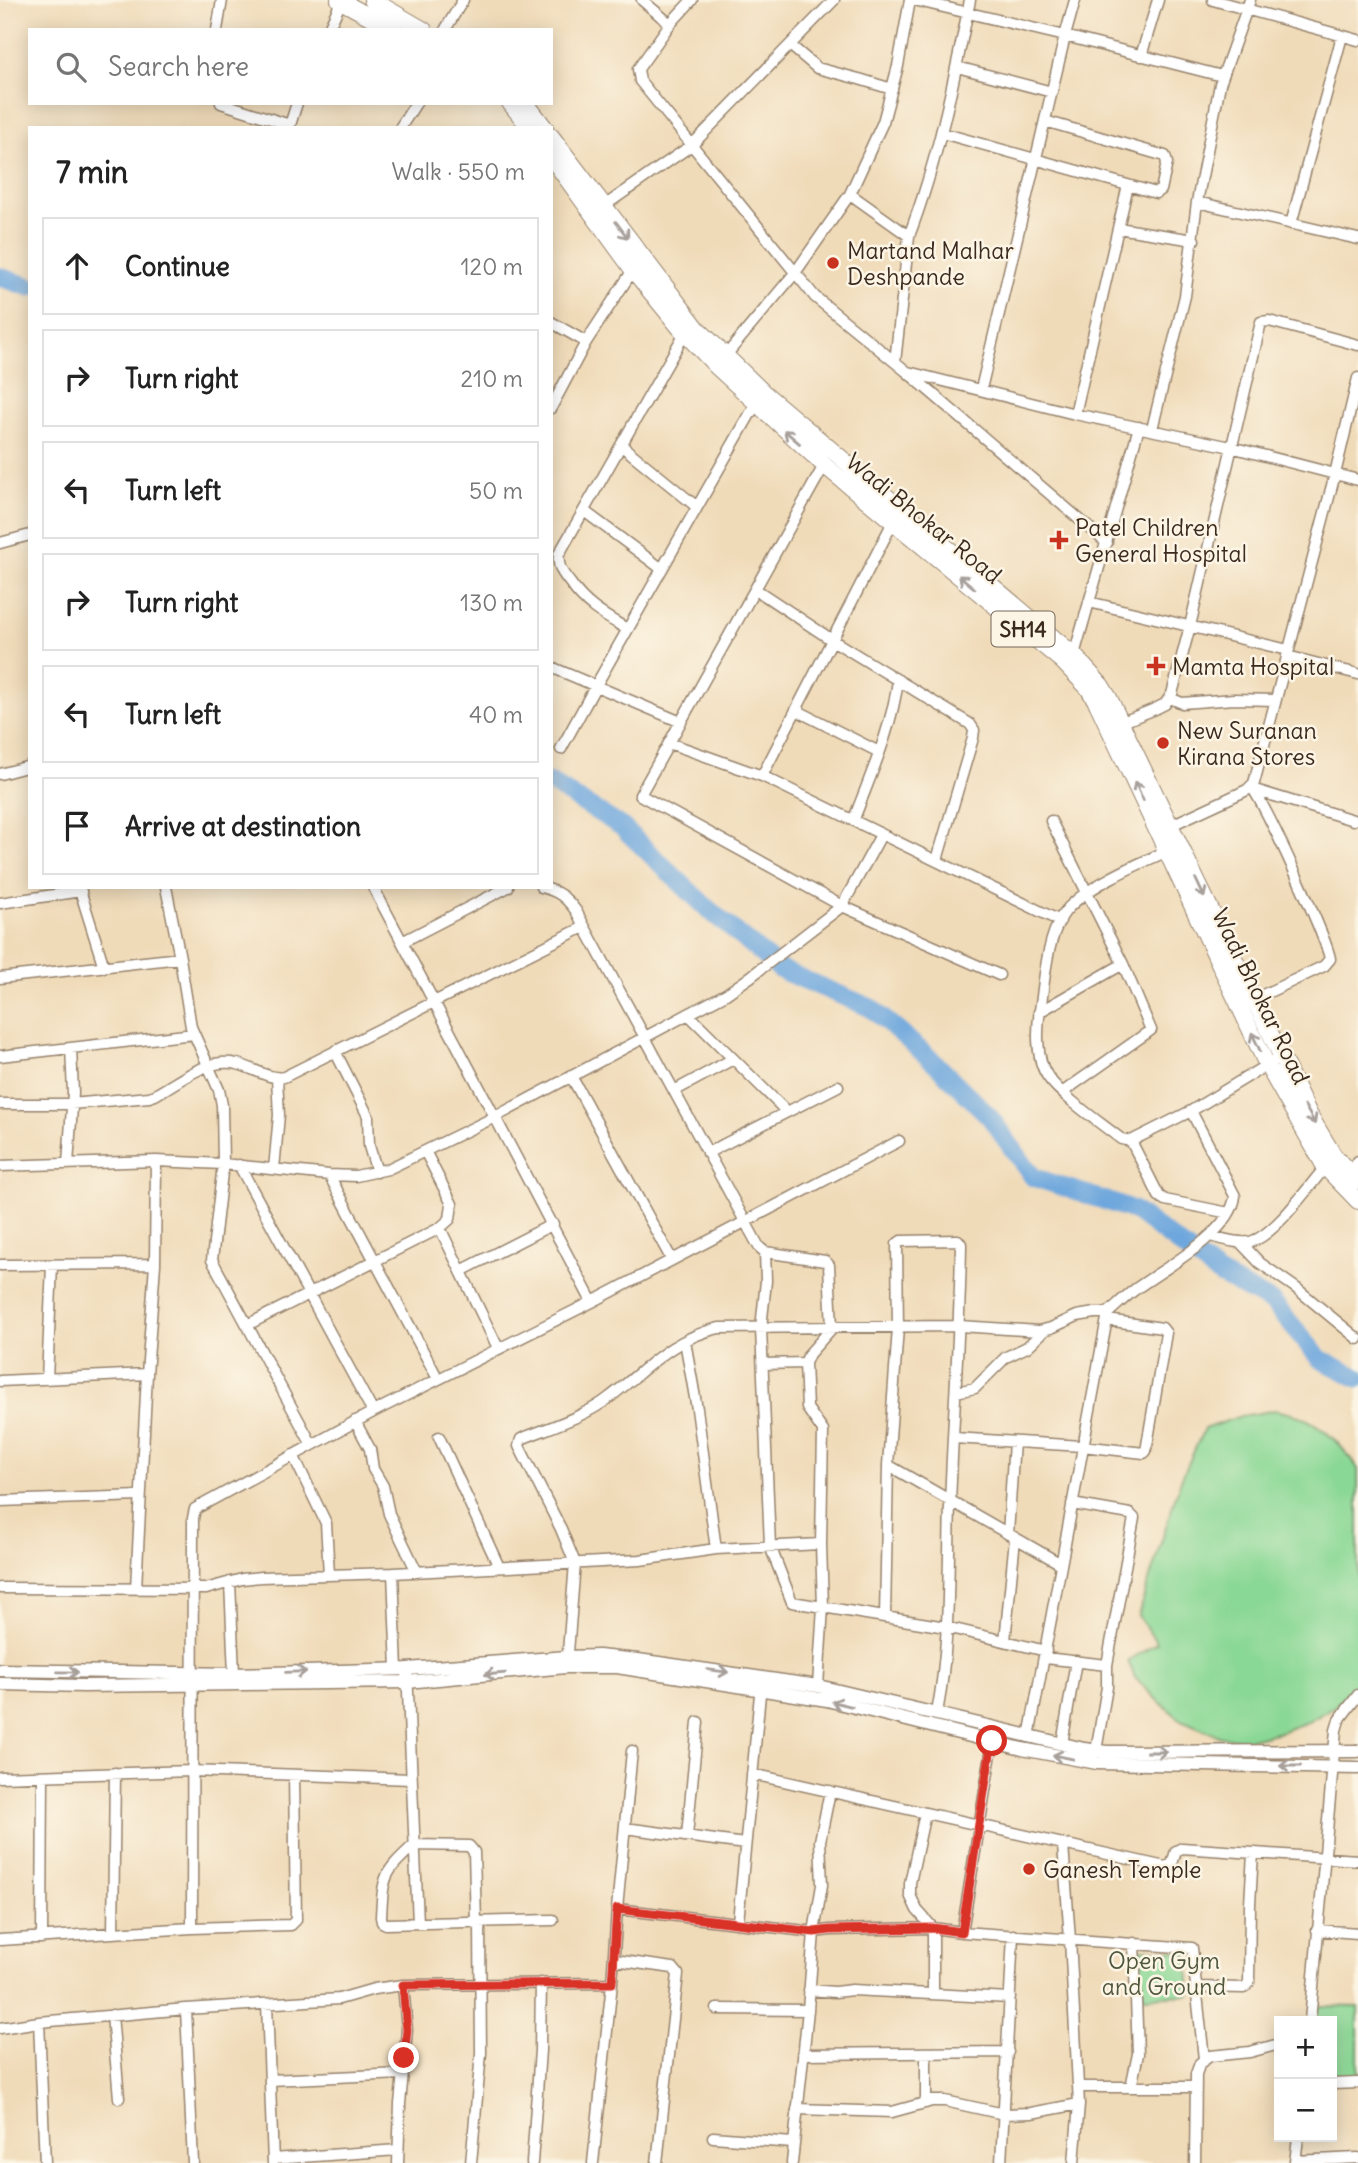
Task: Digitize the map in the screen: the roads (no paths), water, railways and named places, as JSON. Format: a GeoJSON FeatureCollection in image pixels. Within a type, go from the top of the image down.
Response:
{"type":"FeatureCollection","features":[{"type":"Feature","properties":{"kind":"main road"},"geometry":{"type":"LineString","coordinates":[[341,0],[390,28]]}},
{"type":"Feature","properties":{"kind":"main road"},"geometry":{"type":"LineString","coordinates":[[373,0],[421,28]]}},
{"type":"Feature","properties":{"kind":"main road"},"geometry":{"type":"LineString","coordinates":[[512,105],[528,126]]}},
{"type":"Feature","properties":{"kind":"main road"},"geometry":{"type":"LineString","coordinates":[[528,105],[543,126]]}},
{"type":"Feature","properties":{"kind":"main road","name":"Wadi Bhokar Road"},"geometry":{"type":"LineString","coordinates":[[553,139],[720,361]]}},
{"type":"Feature","properties":{"kind":"main road","name":"Wadi Bhokar Road"},"geometry":{"type":"LineString","coordinates":[[553,160],[633,270],[685,333],[828,458],[1074,655],[1101,685],[1114,725],[1273,1061],[1329,1162],[1358,1201]]}},
{"type":"Feature","properties":{"kind":"main road","name":"Wadi Bhokar Road"},"geometry":{"type":"LineString","coordinates":[[897,514],[1072,671],[1088,688],[1114,725]]}},
{"type":"Feature","properties":{"kind":"main road","name":"Wadi Bhokar Road"},"geometry":{"type":"LineString","coordinates":[[1329,1162],[1355,1172]]}},
{"type":"Feature","properties":{"kind":"street"},"geometry":{"type":"LineString","coordinates":[[221,28],[222,0]]}},
{"type":"Feature","properties":{"kind":"street"},"geometry":{"type":"LineString","coordinates":[[329,28],[341,0]]}},
{"type":"Feature","properties":{"kind":"street"},"geometry":{"type":"LineString","coordinates":[[446,28],[463,0]]}},
{"type":"Feature","properties":{"kind":"street"},"geometry":{"type":"LineString","coordinates":[[642,0],[670,24]]}},
{"type":"Feature","properties":{"kind":"street"},"geometry":{"type":"LineString","coordinates":[[692,0],[670,24],[638,69],[640,81],[814,297],[906,371],[1107,543]]}},
{"type":"Feature","properties":{"kind":"street"},"geometry":{"type":"LineString","coordinates":[[604,206],[692,145],[834,0]]}},
{"type":"Feature","properties":{"kind":"street"},"geometry":{"type":"LineString","coordinates":[[720,361],[795,273],[850,194],[883,122],[912,0],[1222,76]]}},
{"type":"Feature","properties":{"kind":"street"},"geometry":{"type":"LineString","coordinates":[[895,362],[909,236],[925,194],[942,133],[970,0]]}},
{"type":"Feature","properties":{"kind":"street"},"geometry":{"type":"LineString","coordinates":[[981,389],[1075,0]]}},
{"type":"Feature","properties":{"kind":"street"},"geometry":{"type":"LineString","coordinates":[[1141,56],[1158,0]]}},
{"type":"Feature","properties":{"kind":"street"},"geometry":{"type":"LineString","coordinates":[[1213,0],[1248,5],[1358,40]]}},
{"type":"Feature","properties":{"kind":"street"},"geometry":{"type":"LineString","coordinates":[[1152,429],[1185,296],[1197,202],[1222,76],[1248,5]]}},
{"type":"Feature","properties":{"kind":"street"},"geometry":{"type":"LineString","coordinates":[[1290,223],[1342,36]]}},
{"type":"Feature","properties":{"kind":"street"},"geometry":{"type":"LineString","coordinates":[[790,45],[817,68],[892,89]]}},
{"type":"Feature","properties":{"kind":"street"},"geometry":{"type":"LineString","coordinates":[[957,67],[1052,92]]}},
{"type":"Feature","properties":{"kind":"street"},"geometry":{"type":"LineString","coordinates":[[227,105],[287,126],[296,105]]}},
{"type":"Feature","properties":{"kind":"street"},"geometry":{"type":"LineString","coordinates":[[401,126],[415,105]]}},
{"type":"Feature","properties":{"kind":"street"},"geometry":{"type":"LineString","coordinates":[[942,133],[1159,192],[1167,159],[1165,156],[1045,121]]}},
{"type":"Feature","properties":{"kind":"street"},"geometry":{"type":"LineString","coordinates":[[1075,414],[1128,185]]}},
{"type":"Feature","properties":{"kind":"street"},"geometry":{"type":"LineString","coordinates":[[850,194],[909,236]]}},
{"type":"Feature","properties":{"kind":"street"},"geometry":{"type":"LineString","coordinates":[[1197,202],[1358,240]]}},
{"type":"Feature","properties":{"kind":"street"},"geometry":{"type":"LineString","coordinates":[[1118,228],[1194,240]]}},
{"type":"Feature","properties":{"kind":"street"},"geometry":{"type":"LineString","coordinates":[[553,404],[586,342],[633,270]]}},
{"type":"Feature","properties":{"kind":"street"},"geometry":{"type":"LineString","coordinates":[[1114,725],[1156,709],[1170,698],[1190,626],[1261,322],[1269,321],[1358,345]]}},
{"type":"Feature","properties":{"kind":"street"},"geometry":{"type":"LineString","coordinates":[[553,323],[586,342]]}},
{"type":"Feature","properties":{"kind":"street"},"geometry":{"type":"LineString","coordinates":[[627,629],[592,609],[581,599],[559,568],[559,554],[685,333]]}},
{"type":"Feature","properties":{"kind":"street"},"geometry":{"type":"LineString","coordinates":[[906,371],[1075,414],[1231,447],[1358,480]]}},
{"type":"Feature","properties":{"kind":"street"},"geometry":{"type":"LineString","coordinates":[[1246,1003],[1324,966],[1330,960],[1269,815],[1253,789],[1358,378]]}},
{"type":"Feature","properties":{"kind":"street"},"geometry":{"type":"LineString","coordinates":[[561,749],[759,398]]}},
{"type":"Feature","properties":{"kind":"street"},"geometry":{"type":"LineString","coordinates":[[1074,655],[1139,427]]}},
{"type":"Feature","properties":{"kind":"street"},"geometry":{"type":"LineString","coordinates":[[622,446],[697,507]]}},
{"type":"Feature","properties":{"kind":"street"},"geometry":{"type":"LineString","coordinates":[[828,458],[640,795],[842,906],[999,975]]}},
{"type":"Feature","properties":{"kind":"street"},"geometry":{"type":"LineString","coordinates":[[584,511],[662,569]]}},
{"type":"Feature","properties":{"kind":"street"},"geometry":{"type":"LineString","coordinates":[[762,776],[897,514]]}},
{"type":"Feature","properties":{"kind":"street"},"geometry":{"type":"LineString","coordinates":[[0,543],[28,536]]}},
{"type":"Feature","properties":{"kind":"street"},"geometry":{"type":"LineString","coordinates":[[755,589],[832,640],[970,724],[974,730],[973,738],[937,860]]}},
{"type":"Feature","properties":{"kind":"street"},"geometry":{"type":"LineString","coordinates":[[1089,602],[1190,626],[1358,674]]}},
{"type":"Feature","properties":{"kind":"street"},"geometry":{"type":"LineString","coordinates":[[553,668],[681,722]]}},
{"type":"Feature","properties":{"kind":"street"},"geometry":{"type":"LineString","coordinates":[[853,819],[879,752],[898,680]]}},
{"type":"Feature","properties":{"kind":"street"},"geometry":{"type":"LineString","coordinates":[[1170,698],[1182,703],[1234,699],[1275,700]]}},
{"type":"Feature","properties":{"kind":"street"},"geometry":{"type":"LineString","coordinates":[[796,710],[879,752]]}},
{"type":"Feature","properties":{"kind":"street"},"geometry":{"type":"LineString","coordinates":[[669,743],[762,776],[1060,921]]}},
{"type":"Feature","properties":{"kind":"street"},"geometry":{"type":"LineString","coordinates":[[0,775],[28,767]]}},
{"type":"Feature","properties":{"kind":"street"},"geometry":{"type":"LineString","coordinates":[[1164,828],[1253,789],[1353,820]]}},
{"type":"Feature","properties":{"kind":"street"},"geometry":{"type":"LineString","coordinates":[[1051,821],[1123,964],[1151,1030],[1063,1092]]}},
{"type":"Feature","properties":{"kind":"street"},"geometry":{"type":"LineString","coordinates":[[0,1166],[156,1161],[239,1165],[356,1176],[388,1169],[495,1117],[750,978],[842,906],[881,835]]}},
{"type":"Feature","properties":{"kind":"street"},"geometry":{"type":"LineString","coordinates":[[1174,848],[1087,891],[1063,915],[1050,946],[1039,1012],[1040,1054],[1048,1076],[1063,1092],[1121,1139],[1131,1141],[1191,1111],[1273,1061]]}},
{"type":"Feature","properties":{"kind":"street"},"geometry":{"type":"LineString","coordinates":[[0,903],[80,889],[104,967]]}},
{"type":"Feature","properties":{"kind":"street"},"geometry":{"type":"LineString","coordinates":[[166,889],[188,1018],[219,1090],[222,1105],[223,1164],[212,1260],[312,1445]]}},
{"type":"Feature","properties":{"kind":"street"},"geometry":{"type":"LineString","coordinates":[[374,889],[592,1302]]}},
{"type":"Feature","properties":{"kind":"street"},"geometry":{"type":"LineString","coordinates":[[402,942],[504,889]]}},
{"type":"Feature","properties":{"kind":"street"},"geometry":{"type":"LineString","coordinates":[[551,889],[564,896],[576,911],[759,1247],[765,1252],[828,1263],[832,1328],[804,1363],[807,1408],[823,1431],[823,1606],[818,1686]]}},
{"type":"Feature","properties":{"kind":"street"},"geometry":{"type":"LineString","coordinates":[[0,1104],[71,1104],[155,1095],[208,1065],[236,1064],[277,1078],[284,1077],[584,926]]}},
{"type":"Feature","properties":{"kind":"street"},"geometry":{"type":"LineString","coordinates":[[0,978],[180,958]]}},
{"type":"Feature","properties":{"kind":"street"},"geometry":{"type":"LineString","coordinates":[[1039,1012],[1123,964]]}},
{"type":"Feature","properties":{"kind":"street"},"geometry":{"type":"LineString","coordinates":[[688,1014],[787,1112]]}},
{"type":"Feature","properties":{"kind":"street"},"geometry":{"type":"LineString","coordinates":[[0,1056],[194,1034]]}},
{"type":"Feature","properties":{"kind":"street"},"geometry":{"type":"LineString","coordinates":[[68,1164],[73,1086],[71,1048]]}},
{"type":"Feature","properties":{"kind":"street"},"geometry":{"type":"LineString","coordinates":[[335,1051],[368,1116],[369,1146],[377,1172]]}},
{"type":"Feature","properties":{"kind":"street"},"geometry":{"type":"LineString","coordinates":[[674,1091],[733,1059]]}},
{"type":"Feature","properties":{"kind":"street"},"geometry":{"type":"LineString","coordinates":[[571,1076],[672,1261]]}},
{"type":"Feature","properties":{"kind":"street"},"geometry":{"type":"LineString","coordinates":[[274,1169],[279,1115],[277,1078]]}},
{"type":"Feature","properties":{"kind":"street"},"geometry":{"type":"LineString","coordinates":[[707,1153],[838,1086]]}},
{"type":"Feature","properties":{"kind":"street"},"geometry":{"type":"LineString","coordinates":[[1029,1737],[1107,1317],[1131,1292],[1209,1238],[1232,1208],[1235,1196],[1191,1111]]}},
{"type":"Feature","properties":{"kind":"street"},"geometry":{"type":"LineString","coordinates":[[192,1928],[192,1589],[195,1509],[355,1421],[672,1261],[899,1141]]}},
{"type":"Feature","properties":{"kind":"street"},"geometry":{"type":"LineString","coordinates":[[1131,1141],[1159,1196],[1165,1200],[1228,1213]]}},
{"type":"Feature","properties":{"kind":"street"},"geometry":{"type":"LineString","coordinates":[[247,1325],[440,1228],[450,1219],[452,1204],[425,1151]]}},
{"type":"Feature","properties":{"kind":"street"},"geometry":{"type":"LineString","coordinates":[[136,1588],[155,1264],[156,1161]]}},
{"type":"Feature","properties":{"kind":"street"},"geometry":{"type":"LineString","coordinates":[[1209,1238],[1240,1242],[1255,1240],[1271,1231],[1329,1162]]}},
{"type":"Feature","properties":{"kind":"street"},"geometry":{"type":"LineString","coordinates":[[239,1165],[373,1412]]}},
{"type":"Feature","properties":{"kind":"street"},"geometry":{"type":"LineString","coordinates":[[329,1175],[438,1379]]}},
{"type":"Feature","properties":{"kind":"street"},"geometry":{"type":"LineString","coordinates":[[461,1271],[553,1224]]}},
{"type":"Feature","properties":{"kind":"street"},"geometry":{"type":"LineString","coordinates":[[440,1228],[498,1348]]}},
{"type":"Feature","properties":{"kind":"street"},"geometry":{"type":"LineString","coordinates":[[885,1617],[888,1465],[898,1328],[897,1244],[901,1241],[960,1242],[960,1326],[944,1675],[937,1713]]}},
{"type":"Feature","properties":{"kind":"street"},"geometry":{"type":"LineString","coordinates":[[1240,1242],[1260,1263],[1296,1288],[1358,1339]]}},
{"type":"Feature","properties":{"kind":"street"},"geometry":{"type":"LineString","coordinates":[[765,1252],[766,1281],[761,1328],[769,1546],[793,1602],[946,1627],[1005,1641],[1045,1655],[1107,1665]]}},
{"type":"Feature","properties":{"kind":"street"},"geometry":{"type":"LineString","coordinates":[[0,1265],[155,1264]]}},
{"type":"Feature","properties":{"kind":"street"},"geometry":{"type":"LineString","coordinates":[[47,1379],[52,1265]]}},
{"type":"Feature","properties":{"kind":"street"},"geometry":{"type":"LineString","coordinates":[[954,1438],[1082,1446],[1140,1454],[1146,1451],[1166,1333],[1162,1328],[1095,1313],[1077,1316],[1045,1330],[1027,1347],[1006,1357],[975,1388],[956,1392]]}},
{"type":"Feature","properties":{"kind":"street"},"geometry":{"type":"LineString","coordinates":[[567,1662],[575,1563],[519,1443],[521,1439],[582,1413],[614,1393],[669,1348],[719,1328],[960,1326],[1045,1330]]}},
{"type":"Feature","properties":{"kind":"street"},"geometry":{"type":"LineString","coordinates":[[685,1341],[716,1549]]}},
{"type":"Feature","properties":{"kind":"street"},"geometry":{"type":"LineString","coordinates":[[763,1364],[804,1363]]}},
{"type":"Feature","properties":{"kind":"street"},"geometry":{"type":"LineString","coordinates":[[0,1381],[147,1374]]}},
{"type":"Feature","properties":{"kind":"street"},"geometry":{"type":"LineString","coordinates":[[355,1421],[370,1449],[373,1469],[383,1486],[389,1514],[417,1572]]}},
{"type":"Feature","properties":{"kind":"street"},"geometry":{"type":"LineString","coordinates":[[439,1437],[499,1567]]}},
{"type":"Feature","properties":{"kind":"street"},"geometry":{"type":"LineString","coordinates":[[1005,1641],[1012,1536],[1014,1442]]}},
{"type":"Feature","properties":{"kind":"street"},"geometry":{"type":"LineString","coordinates":[[293,1455],[326,1523],[329,1575]]}},
{"type":"Feature","properties":{"kind":"street"},"geometry":{"type":"LineString","coordinates":[[888,1465],[1062,1564]]}},
{"type":"Feature","properties":{"kind":"street"},"geometry":{"type":"LineString","coordinates":[[0,1501],[141,1496]]}},
{"type":"Feature","properties":{"kind":"street"},"geometry":{"type":"LineString","coordinates":[[1072,1504],[1133,1515],[1107,1665],[1107,1687],[1096,1751]]}},
{"type":"Feature","properties":{"kind":"street"},"geometry":{"type":"LineString","coordinates":[[0,1588],[206,1589],[261,1577],[657,1559],[716,1549],[821,1544]]}},
{"type":"Feature","properties":{"kind":"street"},"geometry":{"type":"LineString","coordinates":[[393,1573],[404,1673],[418,1923]]}},
{"type":"Feature","properties":{"kind":"street"},"geometry":{"type":"LineString","coordinates":[[230,1582],[234,1674]]}},
{"type":"Feature","properties":{"kind":"street"},"geometry":{"type":"LineString","coordinates":[[0,1684],[404,1673],[567,1662],[598,1657],[638,1660],[761,1683],[827,1700],[1011,1739],[1082,1761],[1115,1765],[1358,1768]]}},
{"type":"Feature","properties":{"kind":"street"},"geometry":{"type":"LineString","coordinates":[[1062,1744],[1076,1661]]}},
{"type":"Feature","properties":{"kind":"street"},"geometry":{"type":"LineString","coordinates":[[0,1670],[192,1679],[234,1674],[404,1673]]}},
{"type":"Feature","properties":{"kind":"street"},"geometry":{"type":"LineString","coordinates":[[761,1683],[818,1686],[937,1713],[994,1735]]}},
{"type":"Feature","properties":{"kind":"street"},"geometry":{"type":"LineString","coordinates":[[738,1922],[761,1683]]}},
{"type":"Feature","properties":{"kind":"street"},"geometry":{"type":"LineString","coordinates":[[1310,2016],[1339,1720],[1358,1695]]}},
{"type":"Feature","properties":{"kind":"street"},"geometry":{"type":"LineString","coordinates":[[687,1836],[698,1722]]}},
{"type":"Feature","properties":{"kind":"street"},"geometry":{"type":"LineString","coordinates":[[962,1932],[994,1735]]}},
{"type":"Feature","properties":{"kind":"street"},"geometry":{"type":"LineString","coordinates":[[1011,1739],[1029,1737],[1096,1751],[1358,1751]]}},
{"type":"Feature","properties":{"kind":"street"},"geometry":{"type":"LineString","coordinates":[[593,2163],[615,1960],[617,1909],[632,1751]]}},
{"type":"Feature","properties":{"kind":"street"},"geometry":{"type":"LineString","coordinates":[[0,1777],[192,1771],[411,1779]]}},
{"type":"Feature","properties":{"kind":"street"},"geometry":{"type":"LineString","coordinates":[[113,1933],[115,1773]]}},
{"type":"Feature","properties":{"kind":"street"},"geometry":{"type":"LineString","coordinates":[[752,1774],[1165,1867],[1172,1864],[1178,1849],[1358,1860]]}},
{"type":"Feature","properties":{"kind":"street"},"geometry":{"type":"LineString","coordinates":[[0,1940],[295,1923],[294,1775]]}},
{"type":"Feature","properties":{"kind":"street"},"geometry":{"type":"LineString","coordinates":[[42,1938],[43,1776]]}},
{"type":"Feature","properties":{"kind":"street"},"geometry":{"type":"LineString","coordinates":[[792,2163],[814,1932],[822,1885],[820,1841],[830,1791]]}},
{"type":"Feature","properties":{"kind":"street"},"geometry":{"type":"LineString","coordinates":[[925,1813],[910,1883],[910,1895],[917,1910],[933,1928],[933,1994]]}},
{"type":"Feature","properties":{"kind":"street"},"geometry":{"type":"LineString","coordinates":[[625,1828],[745,1844]]}},
{"type":"Feature","properties":{"kind":"street"},"geometry":{"type":"LineString","coordinates":[[1063,1845],[1079,2104],[1074,2163]]}},
{"type":"Feature","properties":{"kind":"street"},"geometry":{"type":"LineString","coordinates":[[471,2163],[481,2053],[481,1984],[478,1923],[472,1847],[414,1846],[386,1873],[382,1884],[381,1917],[386,1924],[478,1923],[553,1920]]}},
{"type":"Feature","properties":{"kind":"street"},"geometry":{"type":"LineString","coordinates":[[1196,1987],[1244,1988],[1249,1983],[1253,1853]]}},
{"type":"Feature","properties":{"kind":"street"},"geometry":{"type":"LineString","coordinates":[[617,1909],[814,1932],[933,1928],[1192,1948],[1204,2059]]}},
{"type":"Feature","properties":{"kind":"street"},"geometry":{"type":"LineString","coordinates":[[1317,1930],[1358,1933]]}},
{"type":"Feature","properties":{"kind":"street"},"geometry":{"type":"LineString","coordinates":[[1001,2163],[1013,1935]]}},
{"type":"Feature","properties":{"kind":"street"},"geometry":{"type":"LineString","coordinates":[[1130,2087],[1138,2048],[1134,1943]]}},
{"type":"Feature","properties":{"kind":"street"},"geometry":{"type":"LineString","coordinates":[[615,1960],[673,1968],[678,1974],[657,2163]]}},
{"type":"Feature","properties":{"kind":"street"},"geometry":{"type":"LineString","coordinates":[[532,2163],[540,2050],[541,1983]]}},
{"type":"Feature","properties":{"kind":"street"},"geometry":{"type":"LineString","coordinates":[[0,2028],[186,2008],[339,1999],[374,1989],[403,1985],[612,1983]]}},
{"type":"Feature","properties":{"kind":"street"},"geometry":{"type":"LineString","coordinates":[[398,2163],[407,2030],[403,1985]]}},
{"type":"Feature","properties":{"kind":"street"},"geometry":{"type":"LineString","coordinates":[[809,1990],[1010,1998]]}},
{"type":"Feature","properties":{"kind":"street"},"geometry":{"type":"LineString","coordinates":[[267,2004],[273,2161],[398,2150]]}},
{"type":"Feature","properties":{"kind":"street"},"geometry":{"type":"LineString","coordinates":[[186,2008],[193,2163]]}},
{"type":"Feature","properties":{"kind":"street"},"geometry":{"type":"LineString","coordinates":[[717,2009],[808,2010]]}},
{"type":"Feature","properties":{"kind":"street"},"geometry":{"type":"LineString","coordinates":[[112,2015],[119,2098]]}},
{"type":"Feature","properties":{"kind":"street"},"geometry":{"type":"LineString","coordinates":[[39,2022],[45,2163]]}},
{"type":"Feature","properties":{"kind":"street"},"geometry":{"type":"LineString","coordinates":[[1195,2163],[1196,2074],[1200,2063],[1210,2056],[1250,2052],[1274,2045]]}},
{"type":"Feature","properties":{"kind":"street"},"geometry":{"type":"LineString","coordinates":[[803,2054],[1008,2052]]}},
{"type":"Feature","properties":{"kind":"street"},"geometry":{"type":"LineString","coordinates":[[926,2053],[926,2102]]}},
{"type":"Feature","properties":{"kind":"street"},"geometry":{"type":"LineString","coordinates":[[270,2080],[402,2074]]}},
{"type":"Feature","properties":{"kind":"street"},"geometry":{"type":"LineString","coordinates":[[1337,2084],[1358,2083]]}},
{"type":"Feature","properties":{"kind":"street"},"geometry":{"type":"LineString","coordinates":[[1078,2087],[1196,2087]]}},
{"type":"Feature","properties":{"kind":"street"},"geometry":{"type":"LineString","coordinates":[[797,2109],[892,2112],[926,2102],[945,2101],[1004,2114],[1031,2113],[1079,2104]]}},
{"type":"Feature","properties":{"kind":"street"},"geometry":{"type":"LineString","coordinates":[[713,2137],[793,2143]]}},
{"type":"Feature","properties":{"kind":"street"},"geometry":{"type":"LineString","coordinates":[[1297,2142],[1295,2162],[1358,2158]]}},
{"type":"Feature","properties":{"kind":"waterway"},"geometry":{"type":"LineString","coordinates":[[0,277],[28,286]]}},
{"type":"Feature","properties":{"kind":"waterway"},"geometry":{"type":"LineString","coordinates":[[553,784],[622,827],[708,909],[781,970],[871,1008],[934,1062],[989,1116],[1033,1177],[1133,1210],[1220,1275],[1273,1303],[1320,1359],[1358,1378]]}},
{"type":"Feature","properties":{"kind":"place","name":"Martand Malhar Deshpande"},"geometry":{"type":"Point","coordinates":[833,263]}},
{"type":"Feature","properties":{"kind":"place","name":"Patel Children General Hospital"},"geometry":{"type":"Point","coordinates":[1059,540]}},
{"type":"Feature","properties":{"kind":"place","name":"Mamta Hospital"},"geometry":{"type":"Point","coordinates":[1156,666]}},
{"type":"Feature","properties":{"kind":"place","name":"New Suranan Kirana Stores"},"geometry":{"type":"Point","coordinates":[1163,743]}},
{"type":"Feature","properties":{"kind":"place","name":"Ganesh Temple"},"geometry":{"type":"Point","coordinates":[1029,1869]}},
{"type":"Feature","properties":{"kind":"park label","name":"Open Gym and Ground"},"geometry":{"type":"Point","coordinates":[1164,1973]}}]}
